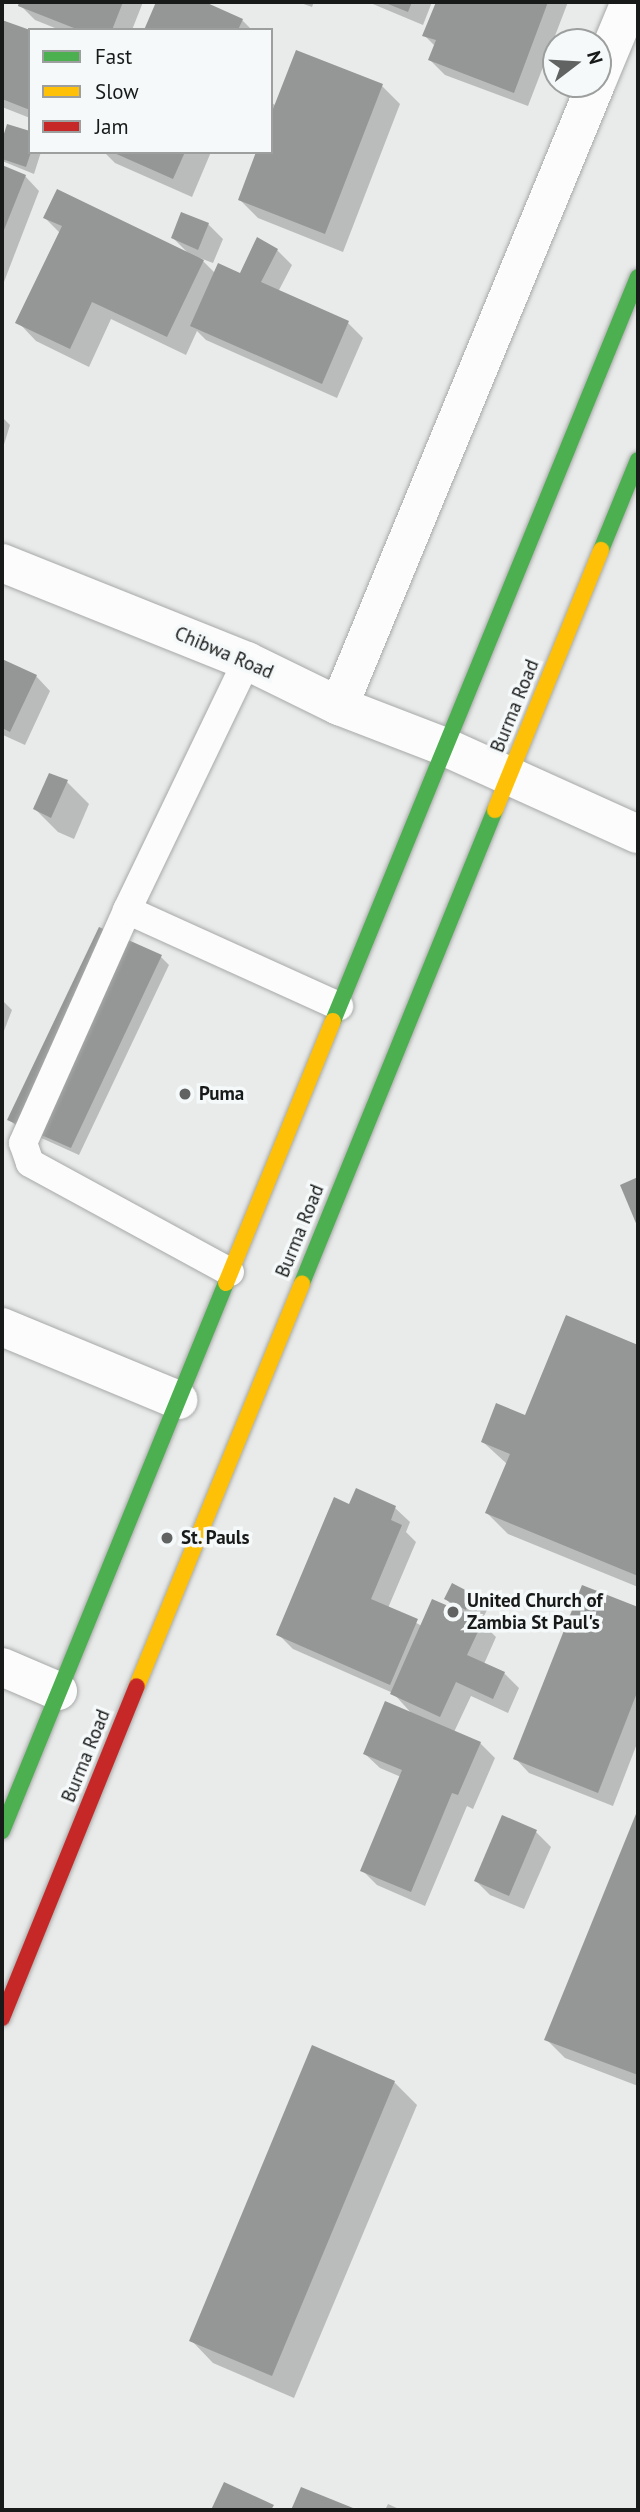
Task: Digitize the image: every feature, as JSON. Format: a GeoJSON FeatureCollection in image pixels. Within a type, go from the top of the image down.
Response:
{"type":"FeatureCollection","features":[{"type":"Feature","properties":{"kind":"main road"},"geometry":{"type":"LineString","coordinates":[[2,1831],[638,277]]}},
{"type":"Feature","properties":{"kind":"main road","name":"Burma Road"},"geometry":{"type":"LineString","coordinates":[[2,2018],[638,460]]}},
{"type":"Feature","properties":{"kind":"street"},"geometry":{"type":"LineString","coordinates":[[612,46],[630,2]]}},
{"type":"Feature","properties":{"kind":"street"},"geometry":{"type":"LineString","coordinates":[[340,706],[590,98]]}},
{"type":"Feature","properties":{"kind":"street","name":"Chibwa Road"},"geometry":{"type":"LineString","coordinates":[[2,563],[247,661],[340,706],[445,747],[638,834]]}},
{"type":"Feature","properties":{"kind":"street"},"geometry":{"type":"LineString","coordinates":[[2,1327],[178,1400]]}},
{"type":"Feature","properties":{"kind":"street"},"geometry":{"type":"LineString","coordinates":[[2,1667],[58,1691]]}},
{"type":"Feature","properties":{"kind":"lane"},"geometry":{"type":"LineString","coordinates":[[230,1272],[30,1163],[23,1143],[128,910],[247,661]]}},
{"type":"Feature","properties":{"kind":"lane"},"geometry":{"type":"LineString","coordinates":[[128,910],[339,1006]]}},
{"type":"Feature","properties":{"kind":"building"},"geometry":{"type":"Polygon","coordinates":[[[19,2],[123,2],[113,28],[74,28],[18,6],[19,2]]]}},
{"type":"Feature","properties":{"kind":"building"},"geometry":{"type":"Polygon","coordinates":[[[156,2],[205,2],[243,19],[239,28],[145,28],[156,2]]]}},
{"type":"Feature","properties":{"kind":"building"},"geometry":{"type":"Polygon","coordinates":[[[383,2],[412,2],[408,12],[383,2]]]}},
{"type":"Feature","properties":{"kind":"building"},"geometry":{"type":"Polygon","coordinates":[[[436,2],[548,2],[514,93],[428,60],[436,40],[422,36],[436,2]]]}},
{"type":"Feature","properties":{"kind":"building"},"geometry":{"type":"Polygon","coordinates":[[[2,20],[28,29],[28,109],[2,99],[2,20]]]}},
{"type":"Feature","properties":{"kind":"building"},"geometry":{"type":"Polygon","coordinates":[[[296,50],[383,84],[325,234],[238,200],[255,154],[273,154],[273,109],[296,50]]]}},
{"type":"Feature","properties":{"kind":"building"},"geometry":{"type":"Polygon","coordinates":[[[7,124],[28,130],[28,154],[30,154],[26,167],[2,159],[2,140],[7,124]]]}},
{"type":"Feature","properties":{"kind":"building"},"geometry":{"type":"Polygon","coordinates":[[[117,154],[184,154],[173,179],[117,154]]]}},
{"type":"Feature","properties":{"kind":"building"},"geometry":{"type":"Polygon","coordinates":[[[2,165],[26,175],[2,235],[2,165]]]}},
{"type":"Feature","properties":{"kind":"building"},"geometry":{"type":"Polygon","coordinates":[[[57,189],[204,260],[167,337],[92,302],[70,349],[15,323],[62,226],[43,218],[57,189]]]}},
{"type":"Feature","properties":{"kind":"building"},"geometry":{"type":"Polygon","coordinates":[[[181,212],[209,223],[198,250],[171,238],[181,212]]]}},
{"type":"Feature","properties":{"kind":"building"},"geometry":{"type":"Polygon","coordinates":[[[257,237],[278,249],[261,282],[349,321],[322,384],[190,326],[218,263],[240,273],[257,237]]]}},
{"type":"Feature","properties":{"kind":"building"},"geometry":{"type":"Polygon","coordinates":[[[2,659],[37,675],[10,732],[2,728],[2,659]]]}},
{"type":"Feature","properties":{"kind":"building"},"geometry":{"type":"Polygon","coordinates":[[[49,773],[68,780],[51,818],[33,809],[49,773]]]}},
{"type":"Feature","properties":{"kind":"building"},"geometry":{"type":"Polygon","coordinates":[[[99,927],[162,955],[71,1148],[7,1120],[99,927]]]}},
{"type":"Feature","properties":{"kind":"building"},"geometry":{"type":"Polygon","coordinates":[[[638,1177],[638,1228],[620,1185],[638,1177]]]}},
{"type":"Feature","properties":{"kind":"building","name":"United Church of Zambia St Paul's"},"geometry":{"type":"Polygon","coordinates":[[[566,1315],[638,1345],[638,1576],[485,1513],[510,1454],[481,1442],[496,1403],[525,1415],[566,1315]]]}},
{"type":"Feature","properties":{"kind":"building"},"geometry":{"type":"Polygon","coordinates":[[[356,1488],[396,1506],[391,1520],[402,1525],[371,1599],[418,1619],[390,1685],[276,1635],[334,1497],[349,1504],[356,1488]]]}},
{"type":"Feature","properties":{"kind":"building"},"geometry":{"type":"Polygon","coordinates":[[[452,1583],[473,1594],[466,1610],[444,1599],[452,1583]]]}},
{"type":"Feature","properties":{"kind":"building"},"geometry":{"type":"Polygon","coordinates":[[[582,1585],[638,1607],[638,1690],[598,1793],[513,1759],[582,1585]]]}},
{"type":"Feature","properties":{"kind":"building"},"geometry":{"type":"Polygon","coordinates":[[[432,1599],[483,1621],[467,1655],[505,1672],[493,1699],[456,1682],[440,1717],[390,1694],[432,1599]]]}},
{"type":"Feature","properties":{"kind":"building"},"geometry":{"type":"Polygon","coordinates":[[[385,1701],[481,1742],[458,1795],[452,1793],[411,1892],[360,1871],[402,1770],[363,1754],[385,1701]]]}},
{"type":"Feature","properties":{"kind":"building"},"geometry":{"type":"Polygon","coordinates":[[[638,1809],[638,2075],[544,2040],[638,1809]]]}},
{"type":"Feature","properties":{"kind":"building"},"geometry":{"type":"Polygon","coordinates":[[[502,1815],[537,1830],[509,1896],[474,1881],[502,1815]]]}},
{"type":"Feature","properties":{"kind":"building"},"geometry":{"type":"Polygon","coordinates":[[[312,2045],[395,2081],[272,2376],[189,2341],[312,2045]]]}},
{"type":"Feature","properties":{"kind":"building"},"geometry":{"type":"Polygon","coordinates":[[[224,2482],[274,2505],[271,2510],[211,2510],[224,2482]]]}},
{"type":"Feature","properties":{"kind":"building"},"geometry":{"type":"Polygon","coordinates":[[[301,2487],[358,2510],[291,2510],[301,2487]]]}},
{"type":"Feature","properties":{"kind":"traffic: fast"},"geometry":{"type":"LineString","coordinates":[[333,1021],[638,277]]}},
{"type":"Feature","properties":{"kind":"traffic: fast"},"geometry":{"type":"LineString","coordinates":[[601,550],[638,460]]}},
{"type":"Feature","properties":{"kind":"traffic: fast"},"geometry":{"type":"LineString","coordinates":[[302,1283],[495,810]]}},
{"type":"Feature","properties":{"kind":"traffic: fast"},"geometry":{"type":"LineString","coordinates":[[2,1831],[226,1283]]}},
{"type":"Feature","properties":{"kind":"traffic: slow"},"geometry":{"type":"LineString","coordinates":[[495,810],[601,550]]}},
{"type":"Feature","properties":{"kind":"traffic: slow"},"geometry":{"type":"LineString","coordinates":[[226,1283],[333,1021]]}},
{"type":"Feature","properties":{"kind":"traffic: slow"},"geometry":{"type":"LineString","coordinates":[[137,1686],[302,1283]]}},
{"type":"Feature","properties":{"kind":"traffic: jam"},"geometry":{"type":"LineString","coordinates":[[2,2018],[137,1686]]}},
{"type":"Feature","properties":{"kind":"place","name":"Puma"},"geometry":{"type":"Point","coordinates":[185,1094]}},
{"type":"Feature","properties":{"kind":"place","name":"St. Pauls"},"geometry":{"type":"Point","coordinates":[167,1538]}},
{"type":"Feature","properties":{"kind":"place","name":"United Church of Zambia St Paul's"},"geometry":{"type":"Point","coordinates":[453,1612]}}]}
